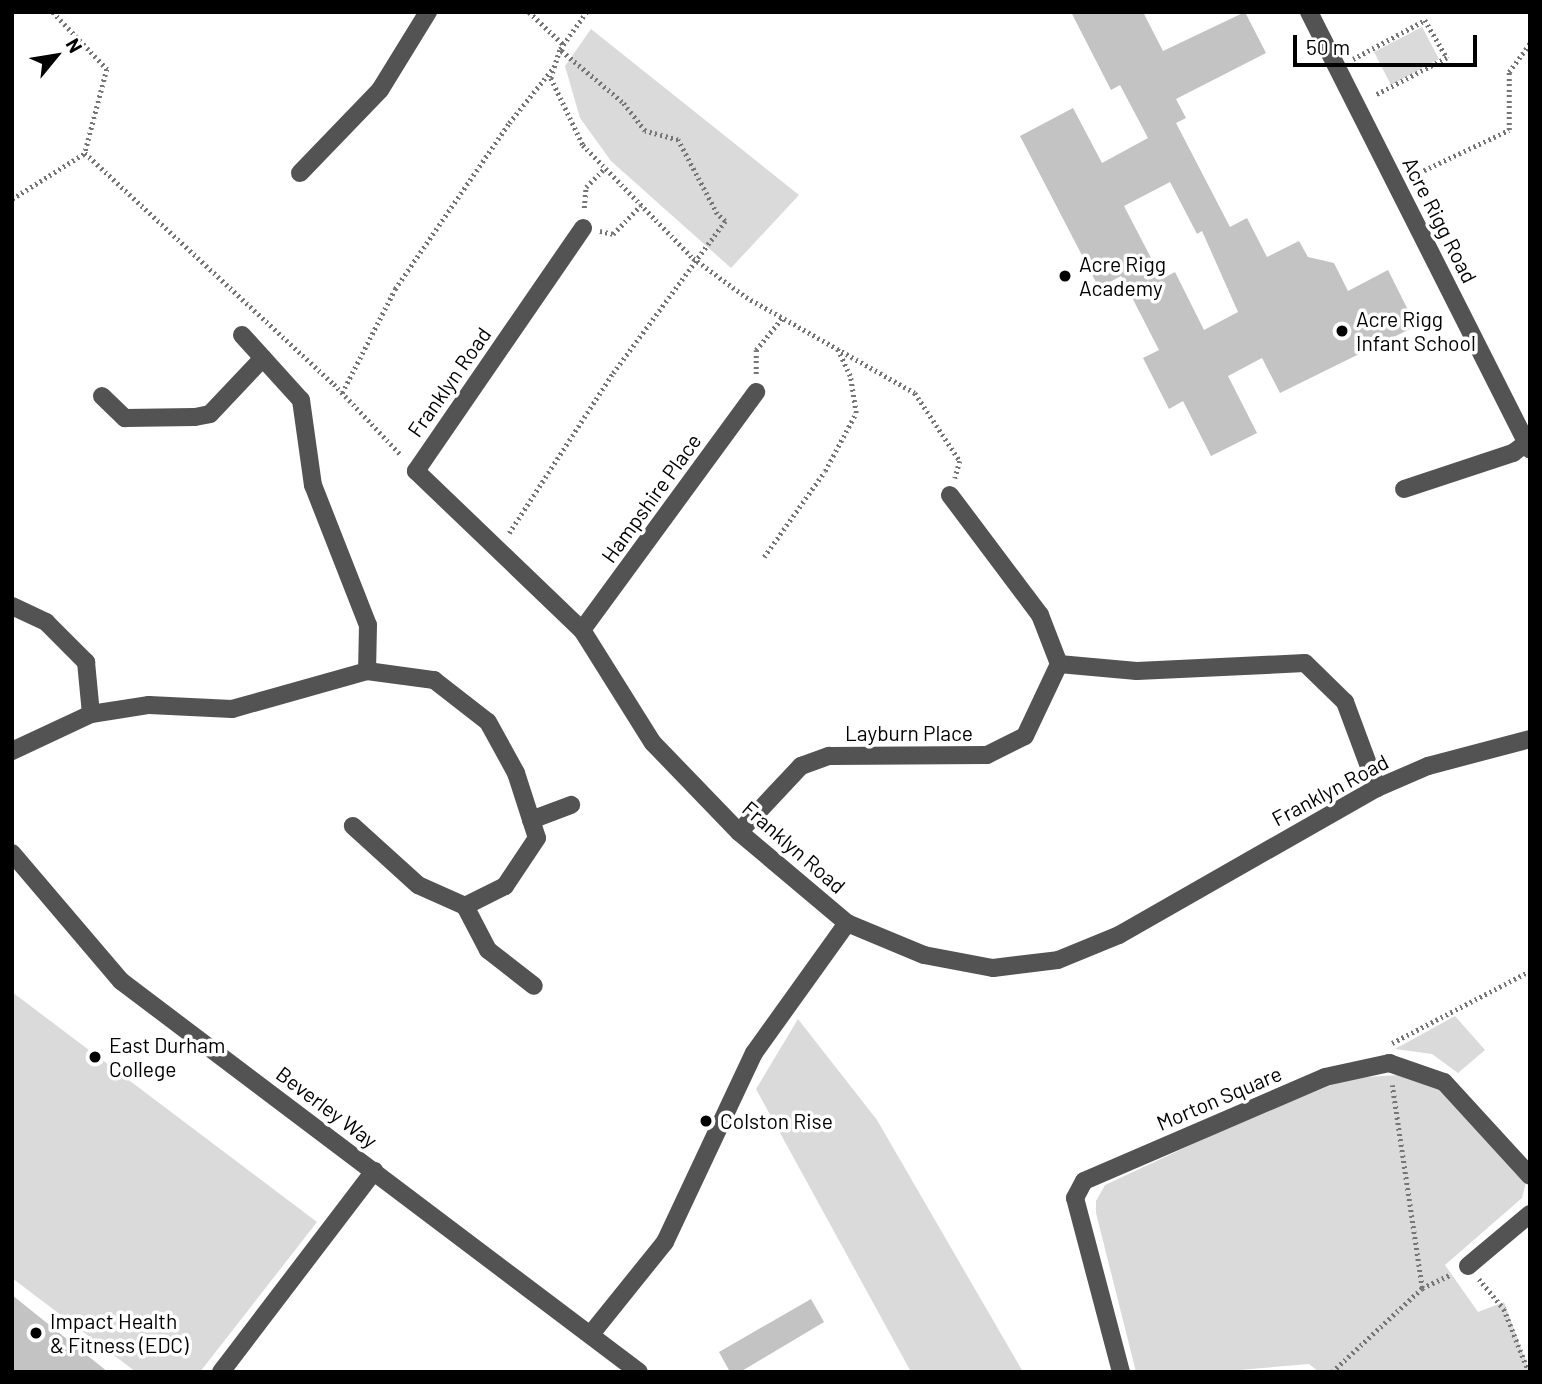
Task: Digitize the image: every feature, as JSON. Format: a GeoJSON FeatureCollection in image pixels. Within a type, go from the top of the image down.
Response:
{"type":"FeatureCollection","features":[{"type":"Feature","properties":{"kind":"street"},"geometry":{"type":"LineString","coordinates":[[300,173],[380,90],[428,12]]}},
{"type":"Feature","properties":{"kind":"street","name":"Acre Rigg Road"},"geometry":{"type":"LineString","coordinates":[[1309,12],[1529,444]]}},
{"type":"Feature","properties":{"kind":"street","name":"Franklyn Road"},"geometry":{"type":"LineString","coordinates":[[583,228],[416,471],[582,630],[653,743],[739,831],[847,923],[924,955],[993,968],[1058,960],[1119,934],[1377,788],[1428,766],[1530,739]]}},
{"type":"Feature","properties":{"kind":"street"},"geometry":{"type":"LineString","coordinates":[[242,335],[301,400],[313,485],[368,625],[367,671]]}},
{"type":"Feature","properties":{"kind":"street"},"geometry":{"type":"LineString","coordinates":[[102,396],[125,418],[195,417],[210,414],[263,358]]}},
{"type":"Feature","properties":{"kind":"street","name":"Hampshire Place"},"geometry":{"type":"LineString","coordinates":[[582,630],[757,392]]}},
{"type":"Feature","properties":{"kind":"street"},"geometry":{"type":"LineString","coordinates":[[1404,489],[1513,453],[1529,444]]}},
{"type":"Feature","properties":{"kind":"street"},"geometry":{"type":"LineString","coordinates":[[950,495],[1040,615],[1059,664],[1138,671],[1305,663],[1345,702],[1377,788]]}},
{"type":"Feature","properties":{"kind":"street"},"geometry":{"type":"LineString","coordinates":[[12,607],[46,622],[86,662],[91,714]]}},
{"type":"Feature","properties":{"kind":"street","name":"Layburn Place"},"geometry":{"type":"LineString","coordinates":[[739,831],[801,766],[829,756],[986,755],[1025,736],[1059,664]]}},
{"type":"Feature","properties":{"kind":"street"},"geometry":{"type":"LineString","coordinates":[[12,751],[91,714],[149,705],[232,709],[367,671],[434,680],[488,722],[516,773],[537,838],[505,886],[465,906]]}},
{"type":"Feature","properties":{"kind":"street"},"geometry":{"type":"LineString","coordinates":[[531,820],[571,806]]}},
{"type":"Feature","properties":{"kind":"street"},"geometry":{"type":"LineString","coordinates":[[354,826],[418,885],[465,906],[488,950],[534,986]]}},
{"type":"Feature","properties":{"kind":"street","name":"Beverley Way"},"geometry":{"type":"LineString","coordinates":[[12,853],[121,981],[639,1372]]}},
{"type":"Feature","properties":{"kind":"street"},"geometry":{"type":"LineString","coordinates":[[591,1334],[665,1242],[754,1053],[847,923]]}},
{"type":"Feature","properties":{"kind":"street"},"geometry":{"type":"LineString","coordinates":[[1389,1063],[1444,1082],[1530,1176]]}},
{"type":"Feature","properties":{"kind":"street","name":"Morton Square"},"geometry":{"type":"LineString","coordinates":[[1121,1372],[1075,1198],[1084,1181],[1325,1077],[1389,1063]]}},
{"type":"Feature","properties":{"kind":"street"},"geometry":{"type":"LineString","coordinates":[[221,1372],[374,1171]]}},
{"type":"Feature","properties":{"kind":"street"},"geometry":{"type":"LineString","coordinates":[[1468,1266],[1530,1214]]}},
{"type":"Feature","properties":{"kind":"path"},"geometry":{"type":"LineString","coordinates":[[12,199],[85,153],[107,69],[53,12]]}},
{"type":"Feature","properties":{"kind":"path"},"geometry":{"type":"LineString","coordinates":[[529,12],[565,45]]}},
{"type":"Feature","properties":{"kind":"path"},"geometry":{"type":"LineString","coordinates":[[587,12],[560,50],[551,78],[578,134],[605,168],[698,261],[746,297],[915,393],[960,461],[950,495]]}},
{"type":"Feature","properties":{"kind":"path"},"geometry":{"type":"LineString","coordinates":[[1337,68],[1425,20],[1447,58],[1357,105]]}},
{"type":"Feature","properties":{"kind":"path"},"geometry":{"type":"LineString","coordinates":[[1396,183],[1509,130],[1509,72],[1530,43]]}},
{"type":"Feature","properties":{"kind":"path"},"geometry":{"type":"LineString","coordinates":[[498,550],[613,373],[725,221],[717,214],[678,140],[645,131],[622,102],[560,50]]}},
{"type":"Feature","properties":{"kind":"path"},"geometry":{"type":"LineString","coordinates":[[342,393],[395,289],[509,123],[556,64]]}},
{"type":"Feature","properties":{"kind":"path"},"geometry":{"type":"LineString","coordinates":[[85,153],[342,393],[416,471]]}},
{"type":"Feature","properties":{"kind":"path"},"geometry":{"type":"LineString","coordinates":[[605,168],[586,187],[583,228],[613,234],[641,205]]}},
{"type":"Feature","properties":{"kind":"path"},"geometry":{"type":"LineString","coordinates":[[757,392],[756,350],[783,317]]}},
{"type":"Feature","properties":{"kind":"path"},"geometry":{"type":"LineString","coordinates":[[764,557],[825,471],[856,413],[850,376],[837,347]]}},
{"type":"Feature","properties":{"kind":"path"},"geometry":{"type":"LineString","coordinates":[[1422,1288],[1385,1047],[1530,971]]}},
{"type":"Feature","properties":{"kind":"path"},"geometry":{"type":"LineString","coordinates":[[1332,1372],[1422,1288],[1468,1266],[1504,1308],[1529,1372]]}},
{"type":"Feature","properties":{"kind":"shaded area"},"geometry":{"type":"Polygon","coordinates":[[[1422,27],[1439,59],[1391,85],[1374,52],[1422,27]]]}},
{"type":"Feature","properties":{"kind":"shaded area"},"geometry":{"type":"Polygon","coordinates":[[[591,29],[799,195],[731,268],[611,161],[580,118],[565,66],[591,29]]]}},
{"type":"Feature","properties":{"kind":"shaded area","name":"East Durham College"},"geometry":{"type":"Polygon","coordinates":[[[12,992],[317,1222],[200,1372],[136,1372],[12,1278],[12,992]]]}},
{"type":"Feature","properties":{"kind":"shaded area"},"geometry":{"type":"Polygon","coordinates":[[[1455,1016],[1485,1050],[1458,1073],[1432,1054],[1395,1049],[1455,1016]]]}},
{"type":"Feature","properties":{"kind":"shaded area"},"geometry":{"type":"Polygon","coordinates":[[[798,1019],[877,1120],[1023,1372],[911,1372],[756,1089],[798,1019]]]}},
{"type":"Feature","properties":{"kind":"shaded area"},"geometry":{"type":"Polygon","coordinates":[[[1400,1075],[1442,1087],[1526,1182],[1522,1198],[1445,1265],[1478,1312],[1504,1302],[1530,1372],[1319,1372],[1309,1364],[1216,1372],[1136,1372],[1096,1213],[1096,1201],[1105,1185],[1240,1122],[1348,1078],[1400,1075]]]}},
{"type":"Feature","properties":{"kind":"building"},"geometry":{"type":"Polygon","coordinates":[[[1071,12],[1143,12],[1163,51],[1245,12],[1266,53],[1176,99],[1186,118],[1176,123],[1230,227],[1247,218],[1267,257],[1299,241],[1308,257],[1334,263],[1348,291],[1388,270],[1416,326],[1280,393],[1262,358],[1228,376],[1257,433],[1211,456],[1183,401],[1169,409],[1143,358],[1159,350],[1121,276],[1099,288],[1020,136],[1073,108],[1102,163],[1148,138],[1120,85],[1111,90],[1071,12]],[[1170,182],[1124,206],[1162,279],[1175,272],[1204,330],[1238,312],[1202,231],[1197,234],[1170,182]]]}},
{"type":"Feature","properties":{"kind":"building","name":"Impact Health & Fitness (EDC)"},"geometry":{"type":"Polygon","coordinates":[[[12,1295],[108,1372],[12,1372],[12,1295]]]}},
{"type":"Feature","properties":{"kind":"building"},"geometry":{"type":"Polygon","coordinates":[[[811,1299],[824,1322],[740,1372],[730,1372],[719,1352],[811,1299]]]}},
{"type":"Feature","properties":{"kind":"place","name":"Acre Rigg Academy"},"geometry":{"type":"Point","coordinates":[1065,276]}},
{"type":"Feature","properties":{"kind":"place","name":"Acre Rigg Infant School"},"geometry":{"type":"Point","coordinates":[1342,331]}},
{"type":"Feature","properties":{"kind":"place","name":"East Durham College"},"geometry":{"type":"Point","coordinates":[95,1057]}},
{"type":"Feature","properties":{"kind":"place","name":"Colston Rise"},"geometry":{"type":"Point","coordinates":[706,1121]}},
{"type":"Feature","properties":{"kind":"place","name":"Impact Health & Fitness (EDC)"},"geometry":{"type":"Point","coordinates":[36,1333]}}]}
